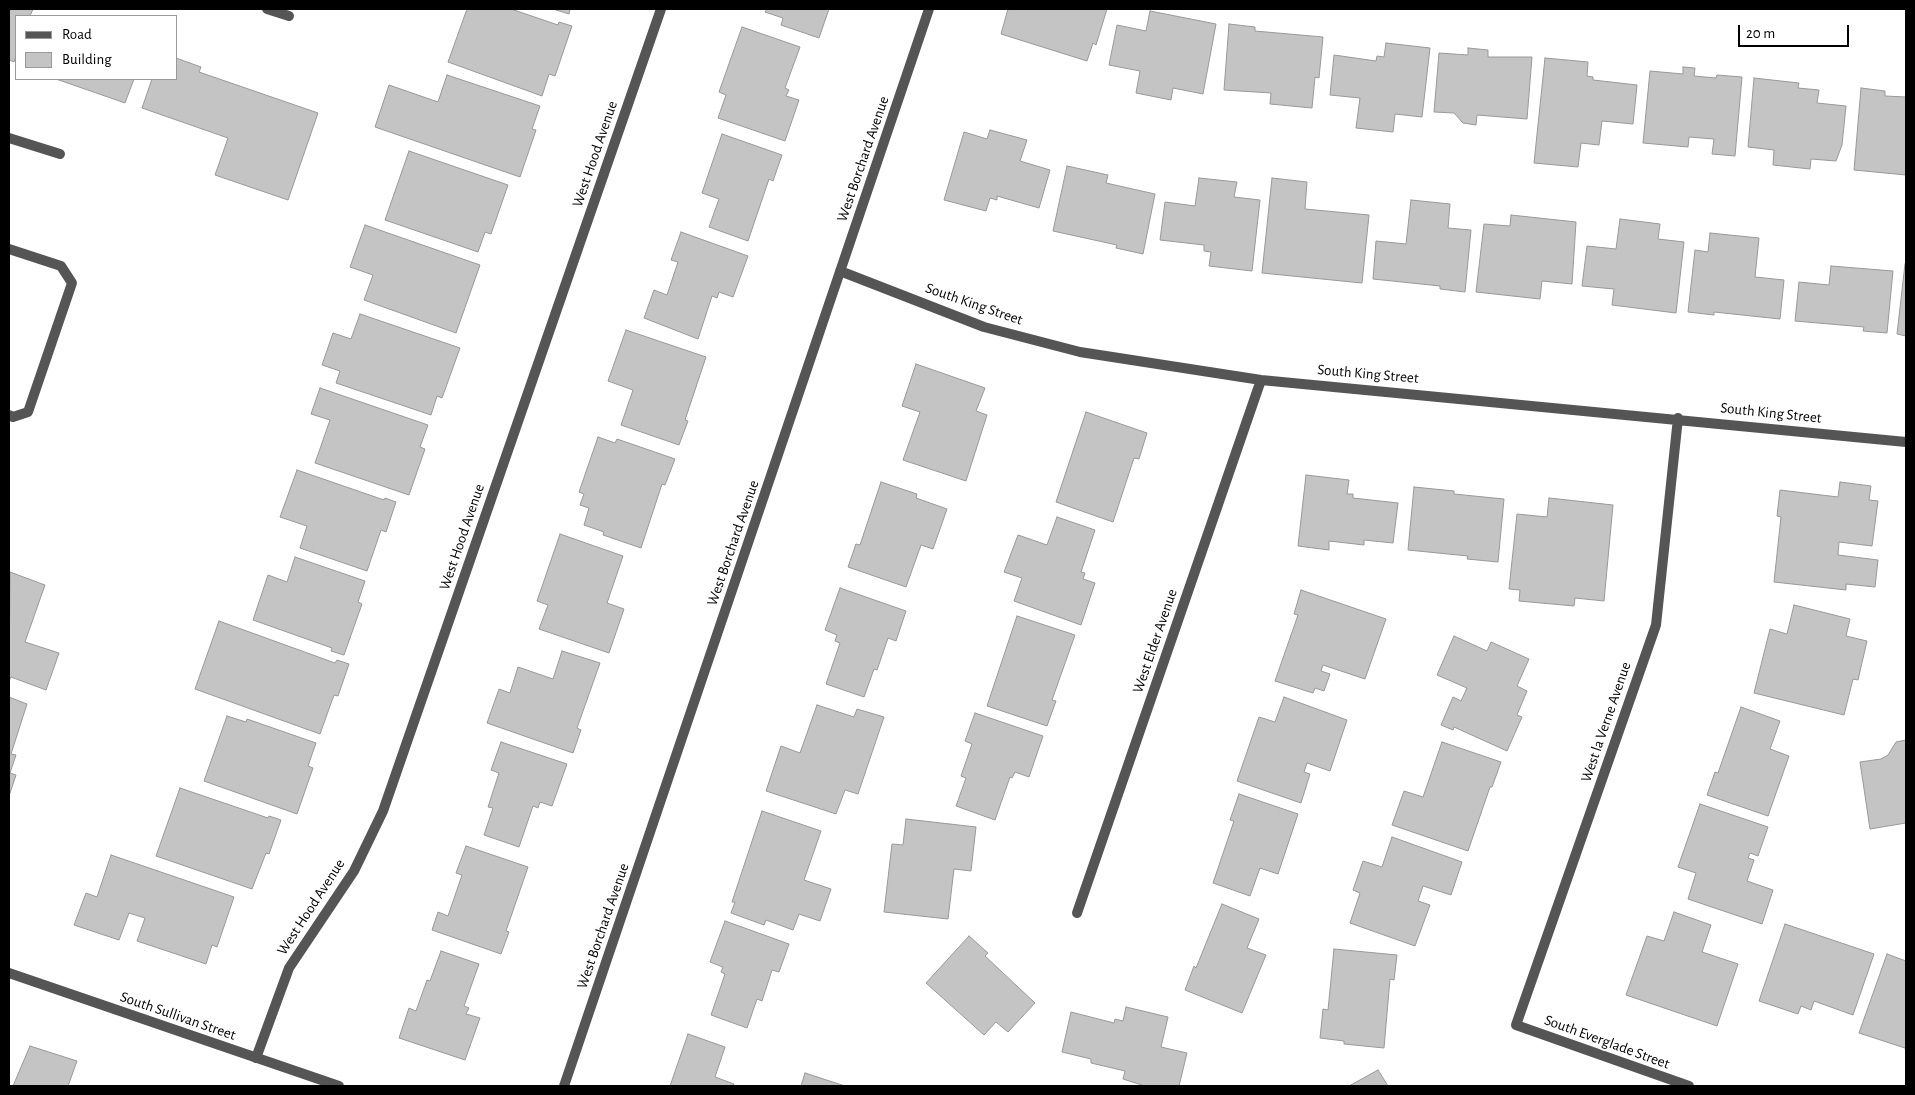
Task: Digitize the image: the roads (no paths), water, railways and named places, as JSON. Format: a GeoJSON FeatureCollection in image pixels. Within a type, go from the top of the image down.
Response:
{"type":"FeatureCollection","features":[{"type":"Feature","properties":{"kind":"street"},"geometry":{"type":"LineString","coordinates":[[267,9],[289,16]]}},
{"type":"Feature","properties":{"kind":"street","name":"West Hood Avenue"},"geometry":{"type":"LineString","coordinates":[[256,1058],[289,968],[354,871],[382,811],[661,9]]}},
{"type":"Feature","properties":{"kind":"street","name":"West Borchard Avenue"},"geometry":{"type":"LineString","coordinates":[[564,1086],[930,9]]}},
{"type":"Feature","properties":{"kind":"street"},"geometry":{"type":"LineString","coordinates":[[9,138],[60,154]]}},
{"type":"Feature","properties":{"kind":"street"},"geometry":{"type":"LineString","coordinates":[[9,249],[61,266],[72,283],[28,412],[13,417],[9,416]]}},
{"type":"Feature","properties":{"kind":"street","name":"South King Street"},"geometry":{"type":"LineString","coordinates":[[840,271],[994,330],[1080,352],[1261,380],[1678,418],[1906,442]]}},
{"type":"Feature","properties":{"kind":"street","name":"West Elder Avenue"},"geometry":{"type":"LineString","coordinates":[[1077,913],[1261,380]]}},
{"type":"Feature","properties":{"kind":"street","name":"West la Verne Avenue"},"geometry":{"type":"LineString","coordinates":[[1516,1025],[1656,625],[1678,418]]}},
{"type":"Feature","properties":{"kind":"street","name":"South Sullivan Street"},"geometry":{"type":"LineString","coordinates":[[9,973],[338,1086]]}},
{"type":"Feature","properties":{"kind":"street","name":"South Everglade Street"},"geometry":{"type":"LineString","coordinates":[[1516,1025],[1689,1086]]}}]}
